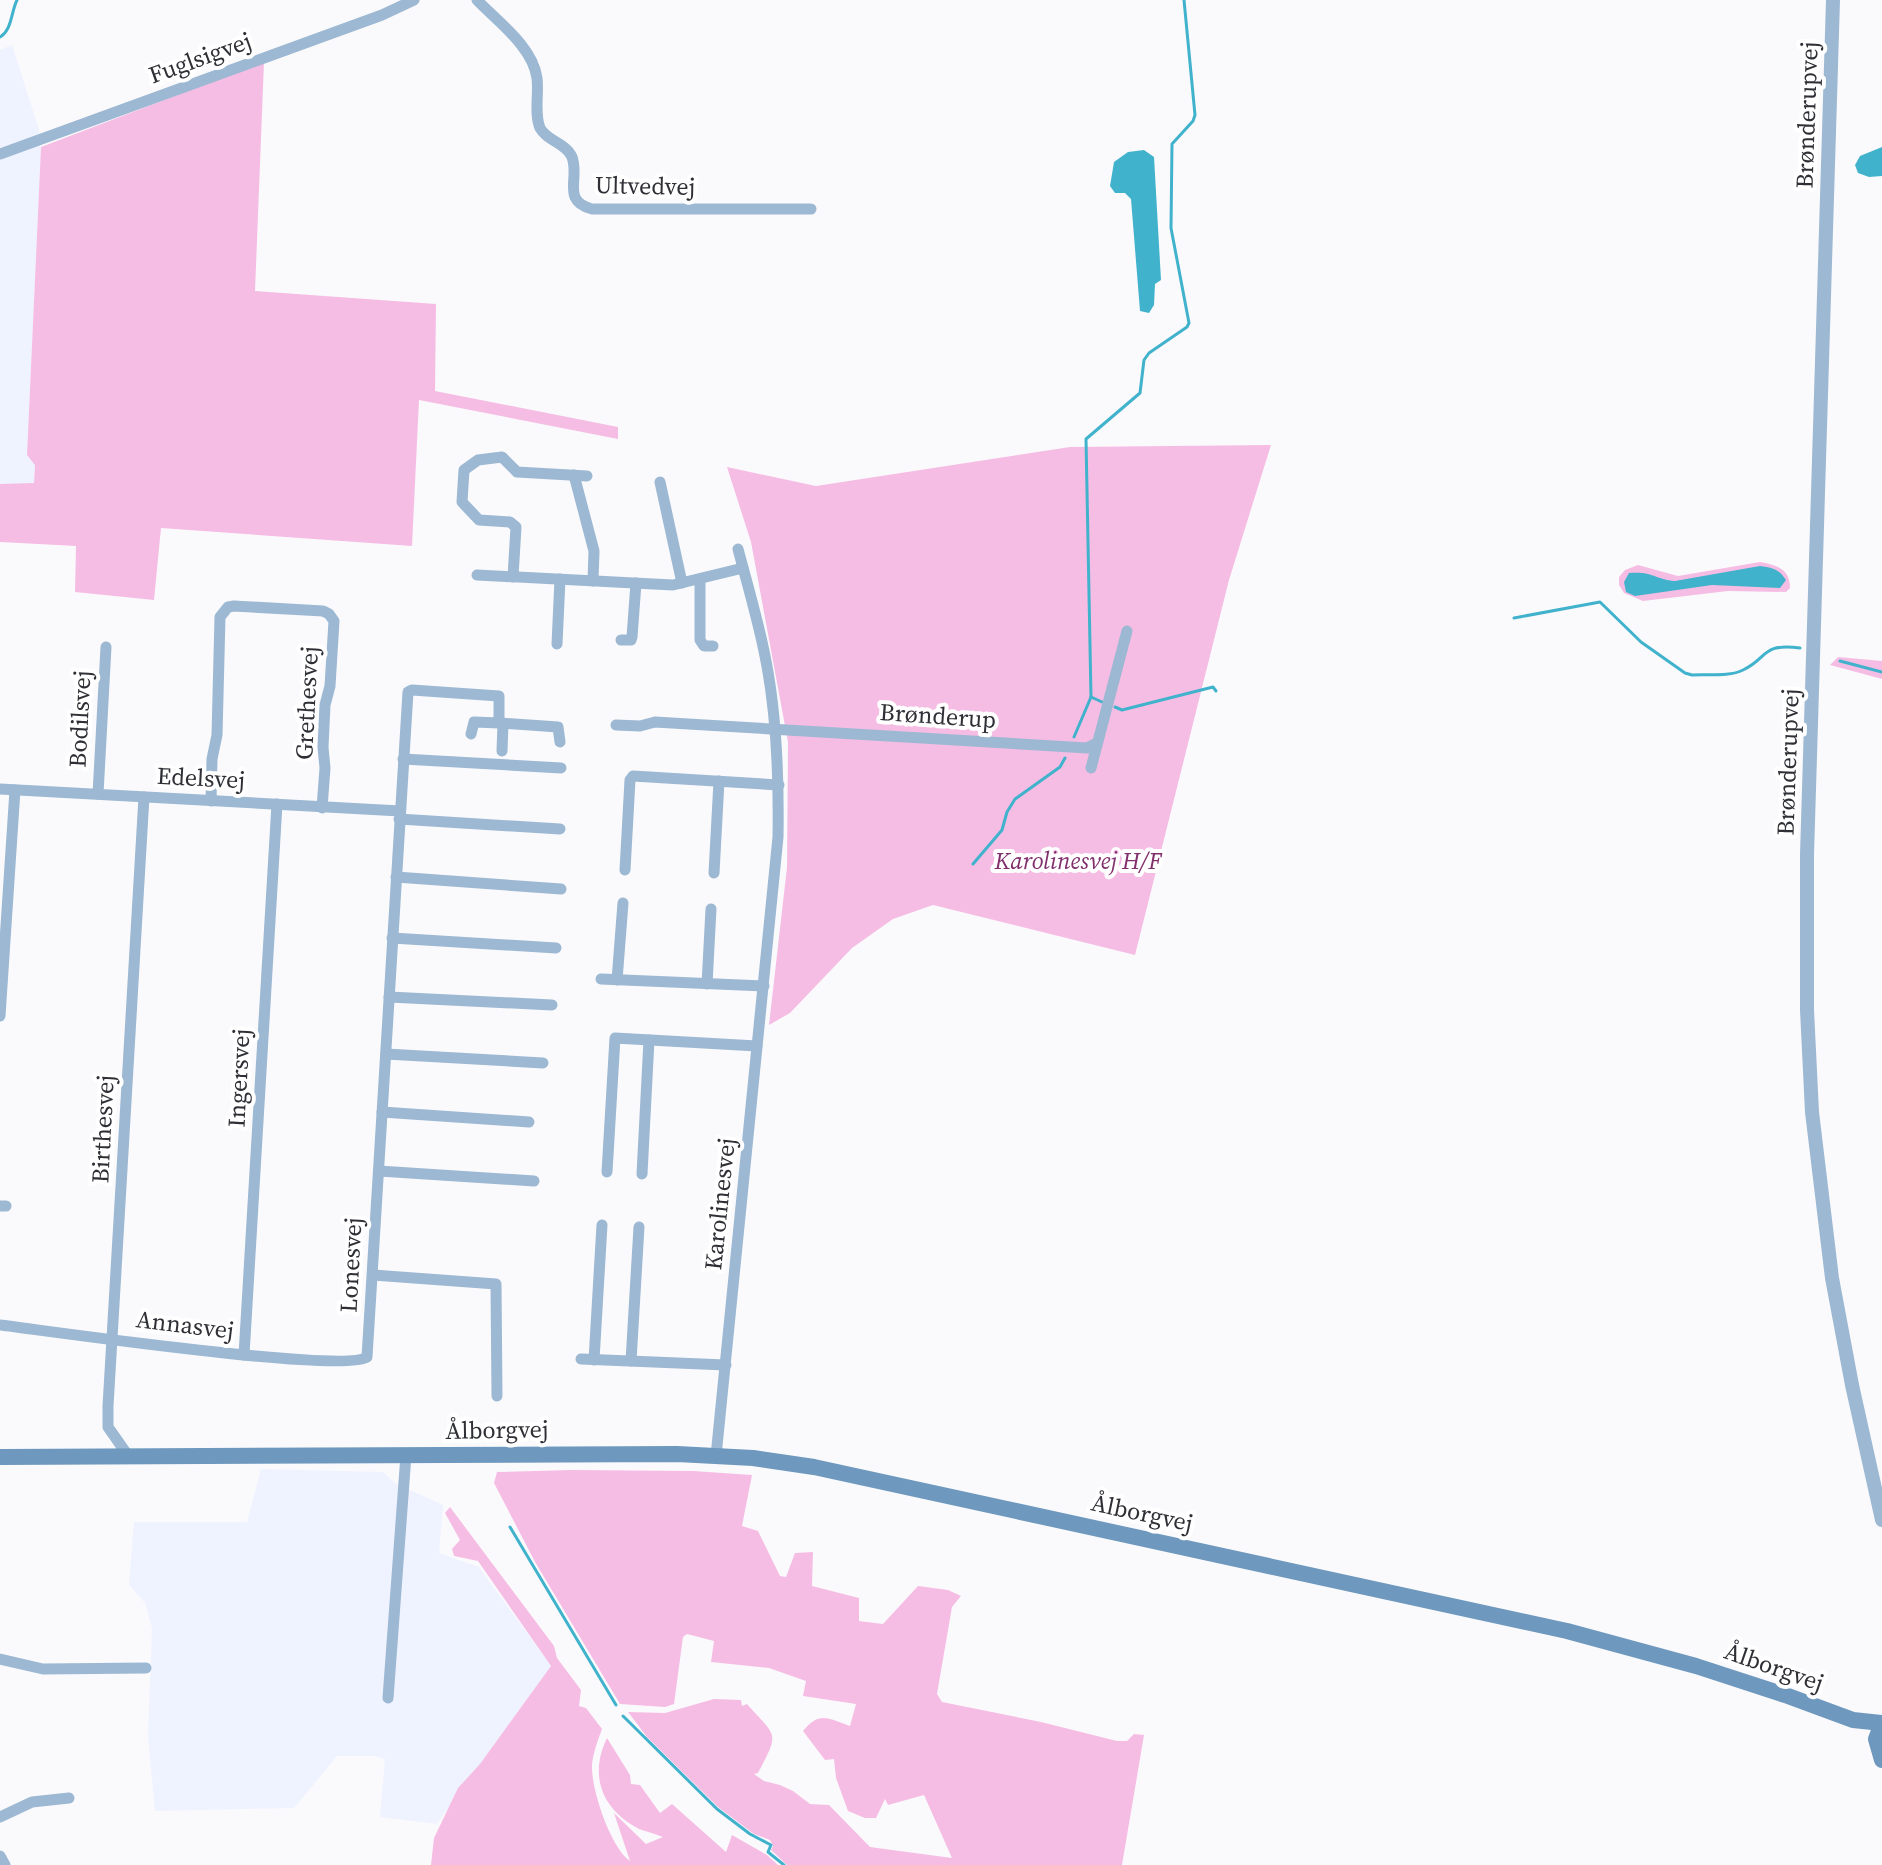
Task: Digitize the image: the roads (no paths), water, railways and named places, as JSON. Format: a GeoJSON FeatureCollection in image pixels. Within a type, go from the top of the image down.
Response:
{"type":"FeatureCollection","features":[{"type":"Feature","properties":{"kind":"main road","name":"Ålborgvej"},"geometry":{"type":"LineString","coordinates":[[0,1457],[560,1453],[716,1456],[814,1467],[1554,1628],[1696,1666],[1853,1720],[1882,1723]]}},
{"type":"Feature","properties":{"kind":"main road","name":"Ålborgvej"},"geometry":{"type":"LineString","coordinates":[[1853,1720],[1879,1754]]}},
{"type":"Feature","properties":{"kind":"main road"},"geometry":{"type":"LineString","coordinates":[[1879,1754],[1878,1730],[1882,1723]]}},
{"type":"Feature","properties":{"kind":"street","name":"Fuglsigvej"},"geometry":{"type":"LineString","coordinates":[[0,154],[382,15],[414,0]]}},
{"type":"Feature","properties":{"kind":"street","name":"Ultvedvej"},"geometry":{"type":"LineString","coordinates":[[477,0],[533,61],[538,88],[538,124],[544,133],[567,149],[572,158],[575,198],[582,207],[811,209]]}},
{"type":"Feature","properties":{"kind":"street","name":"Brønderupvej"},"geometry":{"type":"LineString","coordinates":[[1833,0],[1808,824],[1807,1010],[1812,1112],[1832,1278],[1882,1520]]}},
{"type":"Feature","properties":{"kind":"street"},"geometry":{"type":"LineString","coordinates":[[513,577],[516,527],[510,522],[477,518],[461,499],[462,472],[475,461],[502,457],[517,472],[587,476]]}},
{"type":"Feature","properties":{"kind":"street"},"geometry":{"type":"LineString","coordinates":[[574,475],[594,551],[593,581]]}},
{"type":"Feature","properties":{"kind":"street"},"geometry":{"type":"LineString","coordinates":[[660,482],[682,583]]}},
{"type":"Feature","properties":{"kind":"street","name":"Karolinesvej"},"geometry":{"type":"LineString","coordinates":[[716,1456],[775,888],[779,785],[775,727],[764,651],[738,549]]}},
{"type":"Feature","properties":{"kind":"street"},"geometry":{"type":"LineString","coordinates":[[477,575],[682,583],[743,568]]}},
{"type":"Feature","properties":{"kind":"street"},"geometry":{"type":"LineString","coordinates":[[557,644],[560,579]]}},
{"type":"Feature","properties":{"kind":"street"},"geometry":{"type":"LineString","coordinates":[[700,579],[700,640],[704,646],[713,646]]}},
{"type":"Feature","properties":{"kind":"street"},"geometry":{"type":"LineString","coordinates":[[621,640],[629,641],[632,637],[636,583]]}},
{"type":"Feature","properties":{"kind":"street","name":"Grethesvej"},"geometry":{"type":"LineString","coordinates":[[211,801],[212,759],[217,735],[220,617],[234,606],[323,611],[334,621],[330,686],[325,705],[322,808]]}},
{"type":"Feature","properties":{"kind":"street"},"geometry":{"type":"LineString","coordinates":[[1091,768],[1127,631]]}},
{"type":"Feature","properties":{"kind":"street","name":"Bodilsvej"},"geometry":{"type":"LineString","coordinates":[[98,794],[106,647]]}},
{"type":"Feature","properties":{"kind":"street","name":"Lonesvej"},"geometry":{"type":"LineString","coordinates":[[364,1360],[368,1353],[373,1275],[406,697],[410,691],[497,695],[500,699],[502,751]]}},
{"type":"Feature","properties":{"kind":"street"},"geometry":{"type":"LineString","coordinates":[[471,734],[474,722],[558,727],[560,742]]}},
{"type":"Feature","properties":{"kind":"street"},"geometry":{"type":"LineString","coordinates":[[616,725],[640,726],[655,722],[775,727]]}},
{"type":"Feature","properties":{"kind":"street","name":"Brønderup"},"geometry":{"type":"LineString","coordinates":[[775,727],[1087,748],[1097,743]]}},
{"type":"Feature","properties":{"kind":"street"},"geometry":{"type":"LineString","coordinates":[[403,759],[561,768]]}},
{"type":"Feature","properties":{"kind":"street"},"geometry":{"type":"LineString","coordinates":[[625,870],[631,777],[779,785]]}},
{"type":"Feature","properties":{"kind":"street"},"geometry":{"type":"LineString","coordinates":[[714,873],[719,781]]}},
{"type":"Feature","properties":{"kind":"street","name":"Edelsvej"},"geometry":{"type":"LineString","coordinates":[[0,789],[277,804],[399,815]]}},
{"type":"Feature","properties":{"kind":"street"},"geometry":{"type":"LineString","coordinates":[[0,1016],[15,790]]}},
{"type":"Feature","properties":{"kind":"street","name":"Birthesvej"},"geometry":{"type":"LineString","coordinates":[[129,1457],[108,1427],[144,797]]}},
{"type":"Feature","properties":{"kind":"street","name":"Ingersvej"},"geometry":{"type":"LineString","coordinates":[[244,1355],[277,804]]}},
{"type":"Feature","properties":{"kind":"street"},"geometry":{"type":"LineString","coordinates":[[399,815],[560,829]]}},
{"type":"Feature","properties":{"kind":"street"},"geometry":{"type":"LineString","coordinates":[[396,877],[561,889]]}},
{"type":"Feature","properties":{"kind":"street"},"geometry":{"type":"LineString","coordinates":[[617,980],[623,903]]}},
{"type":"Feature","properties":{"kind":"street"},"geometry":{"type":"LineString","coordinates":[[707,984],[711,909]]}},
{"type":"Feature","properties":{"kind":"street"},"geometry":{"type":"LineString","coordinates":[[392,938],[556,948]]}},
{"type":"Feature","properties":{"kind":"street"},"geometry":{"type":"LineString","coordinates":[[601,979],[764,986]]}},
{"type":"Feature","properties":{"kind":"street"},"geometry":{"type":"LineString","coordinates":[[389,997],[552,1005]]}},
{"type":"Feature","properties":{"kind":"street"},"geometry":{"type":"LineString","coordinates":[[607,1172],[614,1040],[757,1046]]}},
{"type":"Feature","properties":{"kind":"street"},"geometry":{"type":"LineString","coordinates":[[642,1174],[649,1040]]}},
{"type":"Feature","properties":{"kind":"street"},"geometry":{"type":"LineString","coordinates":[[386,1054],[543,1063]]}},
{"type":"Feature","properties":{"kind":"street"},"geometry":{"type":"LineString","coordinates":[[382,1112],[529,1122]]}},
{"type":"Feature","properties":{"kind":"street"},"geometry":{"type":"LineString","coordinates":[[379,1171],[534,1181]]}},
{"type":"Feature","properties":{"kind":"street"},"geometry":{"type":"LineString","coordinates":[[594,1360],[602,1225]]}},
{"type":"Feature","properties":{"kind":"street"},"geometry":{"type":"LineString","coordinates":[[631,1361],[639,1227]]}},
{"type":"Feature","properties":{"kind":"street"},"geometry":{"type":"LineString","coordinates":[[373,1275],[496,1284],[497,1396]]}},
{"type":"Feature","properties":{"kind":"street","name":"Annasvej"},"geometry":{"type":"LineString","coordinates":[[0,1325],[244,1355],[318,1361],[364,1360]]}},
{"type":"Feature","properties":{"kind":"street"},"geometry":{"type":"LineString","coordinates":[[581,1359],[726,1365]]}},
{"type":"Feature","properties":{"kind":"street"},"geometry":{"type":"LineString","coordinates":[[388,1698],[406,1455]]}},
{"type":"Feature","properties":{"kind":"street"},"geometry":{"type":"LineString","coordinates":[[0,1659],[43,1669],[146,1668]]}},
{"type":"Feature","properties":{"kind":"street"},"geometry":{"type":"LineString","coordinates":[[0,1817],[32,1802],[69,1798]]}},
{"type":"Feature","properties":{"kind":"street"},"geometry":{"type":"LineString","coordinates":[[0,1856],[5,1865]]}},
{"type":"Feature","properties":{"kind":"water"},"geometry":{"type":"Polygon","coordinates":[[[1882,147],[1882,176],[1869,177],[1858,173],[1855,165],[1860,156],[1882,147]]]}},
{"type":"Feature","properties":{"kind":"water"},"geometry":{"type":"Polygon","coordinates":[[[1144,150],[1154,157],[1161,280],[1155,284],[1154,305],[1149,313],[1140,311],[1131,199],[1125,193],[1115,193],[1110,186],[1114,162],[1128,152],[1144,150]]]}},
{"type":"Feature","properties":{"kind":"water"},"geometry":{"type":"Polygon","coordinates":[[[1760,566],[1781,573],[1786,580],[1780,588],[1712,585],[1635,596],[1626,592],[1624,582],[1629,573],[1675,581],[1760,566]]]}},
{"type":"Feature","properties":{"kind":"waterway"},"geometry":{"type":"LineString","coordinates":[[0,37],[9,25],[17,0]]}},
{"type":"Feature","properties":{"kind":"waterway"},"geometry":{"type":"LineString","coordinates":[[1074,737],[1091,697],[1086,439],[1140,393],[1144,360],[1149,353],[1189,323],[1171,228],[1172,144],[1195,115],[1184,0]]}},
{"type":"Feature","properties":{"kind":"waterway"},"geometry":{"type":"LineString","coordinates":[[1514,618],[1600,602],[1641,642],[1692,675],[1738,672],[1771,650],[1800,648]]}},
{"type":"Feature","properties":{"kind":"waterway"},"geometry":{"type":"LineString","coordinates":[[1840,661],[1882,672]]}},
{"type":"Feature","properties":{"kind":"waterway"},"geometry":{"type":"LineString","coordinates":[[1115,707],[1122,710],[1213,687],[1216,691]]}},
{"type":"Feature","properties":{"kind":"waterway"},"geometry":{"type":"LineString","coordinates":[[1091,697],[1102,702]]}},
{"type":"Feature","properties":{"kind":"waterway"},"geometry":{"type":"LineString","coordinates":[[973,864],[1002,830],[1015,799],[1060,767],[1065,758]]}},
{"type":"Feature","properties":{"kind":"waterway"},"geometry":{"type":"LineString","coordinates":[[510,1527],[616,1705]]}},
{"type":"Feature","properties":{"kind":"waterway"},"geometry":{"type":"LineString","coordinates":[[623,1716],[717,1809],[750,1834],[771,1845],[768,1852],[784,1865]]}},
{"type":"Feature","properties":{"kind":"park label","name":"Karolinesvej H/F"},"geometry":{"type":"Point","coordinates":[1078,861]}}]}
